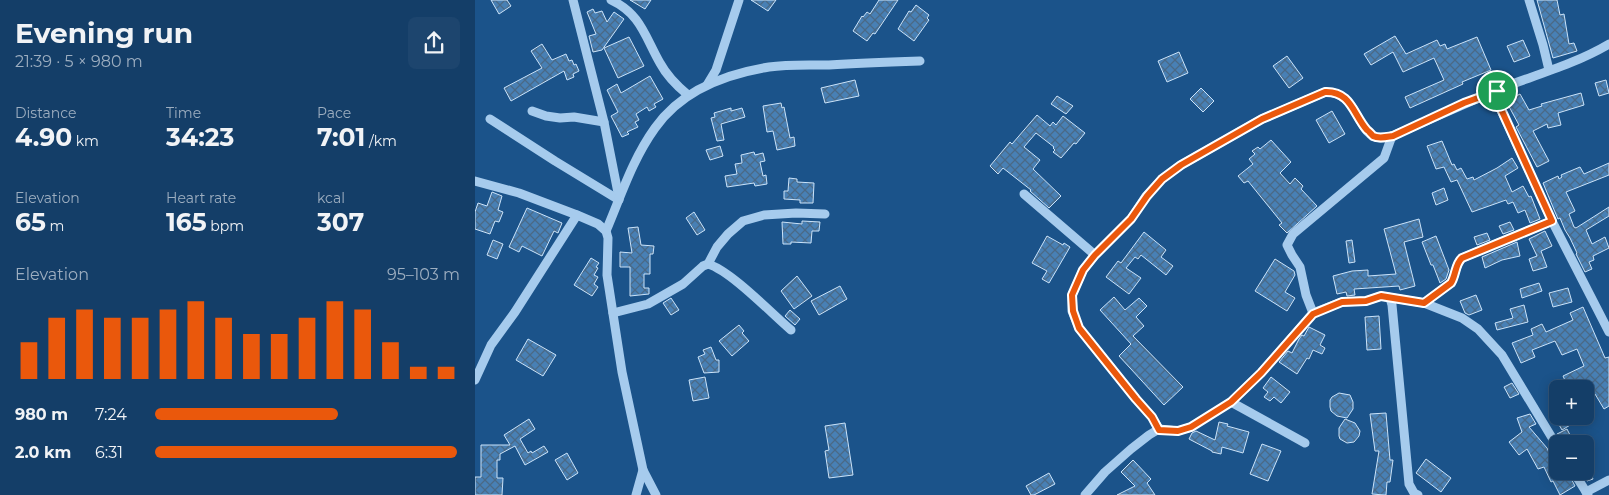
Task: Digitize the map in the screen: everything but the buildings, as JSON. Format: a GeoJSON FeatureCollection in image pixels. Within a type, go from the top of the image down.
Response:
{"type":"FeatureCollection","features":[{"type":"Feature","properties":{"kind":"street"},"geometry":{"type":"LineString","coordinates":[[573,0],[604,122],[619,200]]}},
{"type":"Feature","properties":{"kind":"street"},"geometry":{"type":"LineString","coordinates":[[611,0],[620,4],[635,16],[644,30],[660,64],[674,83],[688,96]]}},
{"type":"Feature","properties":{"kind":"street"},"geometry":{"type":"LineString","coordinates":[[707,85],[716,70],[739,0]]}},
{"type":"Feature","properties":{"kind":"street"},"geometry":{"type":"LineString","coordinates":[[1529,0],[1549,70]]}},
{"type":"Feature","properties":{"kind":"street"},"geometry":{"type":"LineString","coordinates":[[1159,430],[1152,417],[1079,328],[1073,311],[1072,295],[1083,270],[1095,255],[1131,219],[1162,179],[1181,165],[1262,119],[1325,92],[1341,95],[1349,102],[1372,136],[1381,138],[1393,136],[1464,103],[1598,51],[1609,44]]}},
{"type":"Feature","properties":{"kind":"street"},"geometry":{"type":"LineString","coordinates":[[606,231],[627,177],[655,127],[674,106],[707,85],[741,73],[770,67],[920,61]]}},
{"type":"Feature","properties":{"kind":"street"},"geometry":{"type":"LineString","coordinates":[[1497,91],[1496,98],[1552,221],[1609,332]]}},
{"type":"Feature","properties":{"kind":"street"},"geometry":{"type":"LineString","coordinates":[[532,111],[546,116],[560,118],[575,117],[604,122]]}},
{"type":"Feature","properties":{"kind":"street"},"geometry":{"type":"LineString","coordinates":[[490,119],[619,200]]}},
{"type":"Feature","properties":{"kind":"street"},"geometry":{"type":"LineString","coordinates":[[1313,314],[1306,295],[1301,267],[1287,245],[1293,234],[1384,158],[1393,136]]}},
{"type":"Feature","properties":{"kind":"street"},"geometry":{"type":"LineString","coordinates":[[475,181],[519,193],[577,215],[598,224],[606,231],[608,238],[607,275],[622,372],[643,470],[656,495]]}},
{"type":"Feature","properties":{"kind":"street"},"geometry":{"type":"LineString","coordinates":[[1024,194],[1095,255]]}},
{"type":"Feature","properties":{"kind":"street"},"geometry":{"type":"LineString","coordinates":[[613,313],[648,304],[683,284],[703,266],[708,264],[717,247],[743,221],[764,215],[825,214]]}},
{"type":"Feature","properties":{"kind":"street"},"geometry":{"type":"LineString","coordinates":[[475,380],[491,345],[515,312],[577,215]]}},
{"type":"Feature","properties":{"kind":"street"},"geometry":{"type":"LineString","coordinates":[[1424,303],[1451,283],[1454,279],[1457,263],[1462,258],[1552,221]]}},
{"type":"Feature","properties":{"kind":"street"},"geometry":{"type":"LineString","coordinates":[[708,264],[714,266],[740,285],[791,330]]}},
{"type":"Feature","properties":{"kind":"street"},"geometry":{"type":"LineString","coordinates":[[1085,495],[1105,472],[1131,449],[1159,430],[1178,431],[1191,427],[1231,402],[1261,373],[1313,314],[1342,302],[1366,301],[1381,296],[1424,303],[1462,318],[1478,330],[1502,355],[1550,435]]}},
{"type":"Feature","properties":{"kind":"street"},"geometry":{"type":"LineString","coordinates":[[1390,298],[1409,484],[1418,495]]}},
{"type":"Feature","properties":{"kind":"street"},"geometry":{"type":"LineString","coordinates":[[1231,402],[1305,443]]}},
{"type":"Feature","properties":{"kind":"street"},"geometry":{"type":"LineString","coordinates":[[636,495],[643,470]]}},
{"type":"Feature","properties":{"kind":"street"},"geometry":{"type":"LineString","coordinates":[[1578,480],[1587,494],[1609,480]]}},
{"type":"Feature","properties":{"kind":"route"},"geometry":{"type":"LineString","coordinates":[[1497,91],[1496,98],[1552,221],[1462,258],[1457,263],[1454,279],[1451,283],[1424,303],[1381,296],[1366,301],[1342,302],[1313,314],[1295,332],[1261,373],[1231,402],[1191,427],[1178,431],[1159,430],[1152,417],[1079,328],[1073,311],[1072,295],[1083,270],[1095,255],[1131,219],[1162,179],[1181,165],[1262,119],[1305,99],[1325,92],[1333,92],[1341,95],[1349,102],[1372,136],[1381,138],[1393,136],[1464,103],[1497,91]]}}]}
